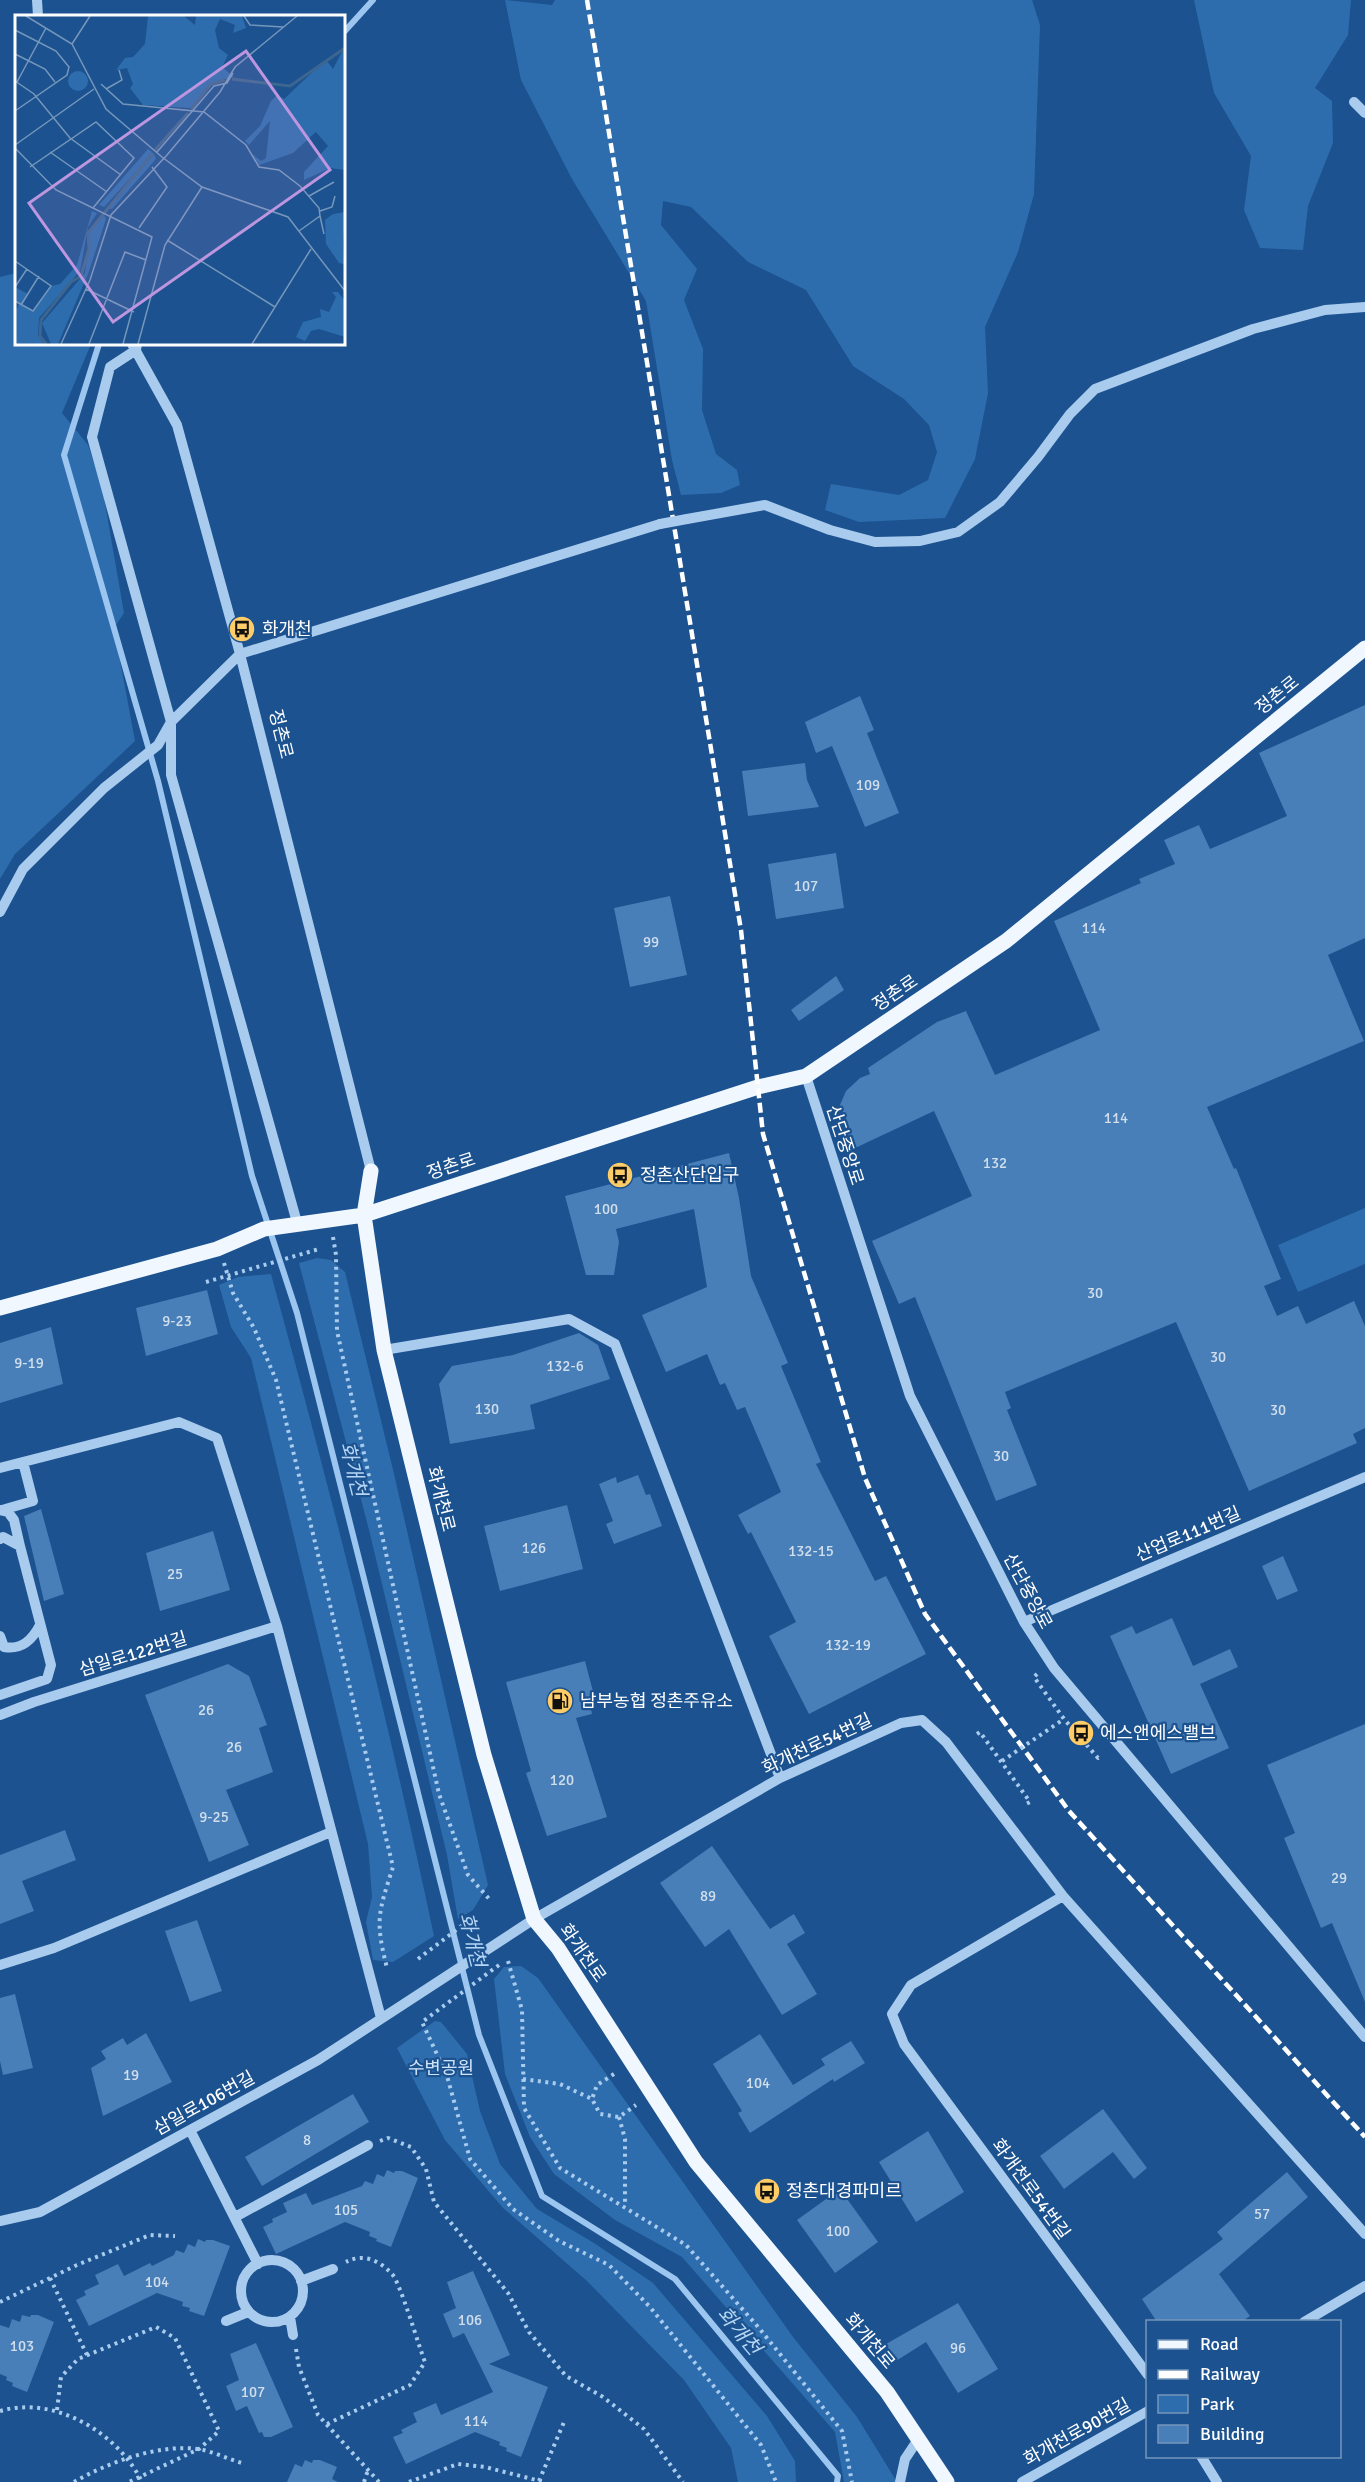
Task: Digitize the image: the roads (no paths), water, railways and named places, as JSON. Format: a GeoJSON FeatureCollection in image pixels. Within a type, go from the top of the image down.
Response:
{"type":"FeatureCollection","features":[{"type":"Feature","properties":{"kind":"main road","name":"정촌로"},"geometry":{"type":"LineString","coordinates":[[0,1308],[217,1249],[264,1229],[364,1215],[758,1088],[806,1076],[1006,940],[1365,648]]}},
{"type":"Feature","properties":{"kind":"main road","name":"정촌로"},"geometry":{"type":"LineString","coordinates":[[364,1215],[371,1171]]}},
{"type":"Feature","properties":{"kind":"main road","name":"화개천로"},"geometry":{"type":"LineString","coordinates":[[364,1215],[384,1350],[484,1755],[534,1919],[558,1948],[696,2162],[886,2391],[947,2482]]}},
{"type":"Feature","properties":{"kind":"street"},"geometry":{"type":"LineString","coordinates":[[37,0],[38,15]]}},
{"type":"Feature","properties":{"kind":"street"},"geometry":{"type":"LineString","coordinates":[[1354,102],[1365,113]]}},
{"type":"Feature","properties":{"kind":"street"},"geometry":{"type":"LineString","coordinates":[[0,912],[23,869],[104,788],[158,745],[171,722],[240,654],[660,524],[765,505],[830,530],[875,542],[920,541],[958,532],[1000,502],[1070,414],[1095,389],[1253,329],[1325,310],[1365,307]]}},
{"type":"Feature","properties":{"kind":"street"},"geometry":{"type":"LineString","coordinates":[[135,346],[110,367],[92,437],[171,722],[171,775],[291,1225]]}},
{"type":"Feature","properties":{"kind":"street","name":"정촌로"},"geometry":{"type":"LineString","coordinates":[[135,346],[177,425],[240,654],[371,1171]]}},
{"type":"Feature","properties":{"kind":"street","name":"산단중앙로"},"geometry":{"type":"LineString","coordinates":[[806,1076],[910,1396],[1024,1622],[1054,1668],[1365,2037]]}},
{"type":"Feature","properties":{"kind":"street"},"geometry":{"type":"LineString","coordinates":[[384,1350],[569,1319],[615,1344],[780,1778]]}},
{"type":"Feature","properties":{"kind":"street"},"geometry":{"type":"LineString","coordinates":[[0,1468],[179,1422],[217,1438],[277,1626],[381,2018]]}},
{"type":"Feature","properties":{"kind":"street"},"geometry":{"type":"LineString","coordinates":[[1,1510],[33,1501],[23,1462]]}},
{"type":"Feature","properties":{"kind":"street","name":"산업로111번길"},"geometry":{"type":"LineString","coordinates":[[1024,1622],[1365,1477]]}},
{"type":"Feature","properties":{"kind":"street"},"geometry":{"type":"LineString","coordinates":[[0,1695],[47,1678],[51,1665],[14,1520],[8,1512],[1,1510]]}},
{"type":"Feature","properties":{"kind":"street"},"geometry":{"type":"LineString","coordinates":[[0,1539],[3,1537],[20,1546]]}},
{"type":"Feature","properties":{"kind":"street"},"geometry":{"type":"LineString","coordinates":[[0,1636],[2,1648],[14,1649],[32,1640],[40,1625]]}},
{"type":"Feature","properties":{"kind":"street","name":"삼일로122번길"},"geometry":{"type":"LineString","coordinates":[[0,1715],[34,1702],[277,1626]]}},
{"type":"Feature","properties":{"kind":"street"},"geometry":{"type":"LineString","coordinates":[[25,1644],[36,1646],[48,1654]]}},
{"type":"Feature","properties":{"kind":"street","name":"화개천로54번길"},"geometry":{"type":"LineString","coordinates":[[534,1919],[780,1778],[901,1723],[922,1720],[946,1742],[1063,1896],[1365,2234]]}},
{"type":"Feature","properties":{"kind":"street"},"geometry":{"type":"LineString","coordinates":[[0,1965],[54,1948],[331,1832]]}},
{"type":"Feature","properties":{"kind":"street","name":"화개천로54번길"},"geometry":{"type":"LineString","coordinates":[[1063,1896],[911,1985],[892,2014],[904,2044],[1146,2372]]}},
{"type":"Feature","properties":{"kind":"street","name":"삼일로106번길"},"geometry":{"type":"LineString","coordinates":[[0,2221],[39,2212],[318,2060],[534,1919]]}},
{"type":"Feature","properties":{"kind":"street"},"geometry":{"type":"LineString","coordinates":[[190,2130],[258,2264]]}},
{"type":"Feature","properties":{"kind":"street"},"geometry":{"type":"LineString","coordinates":[[235,2217],[368,2145]]}},
{"type":"Feature","properties":{"kind":"street"},"geometry":{"type":"LineString","coordinates":[[268,2261],[288,2265],[301,2281],[301,2302],[290,2317],[272,2322],[255,2318],[243,2304],[241,2285],[250,2269],[258,2264],[268,2261]]}},
{"type":"Feature","properties":{"kind":"street"},"geometry":{"type":"LineString","coordinates":[[301,2281],[333,2269]]}},
{"type":"Feature","properties":{"kind":"street"},"geometry":{"type":"LineString","coordinates":[[1307,2320],[1365,2286]]}},
{"type":"Feature","properties":{"kind":"street"},"geometry":{"type":"LineString","coordinates":[[226,2321],[248,2312]]}},
{"type":"Feature","properties":{"kind":"street"},"geometry":{"type":"LineString","coordinates":[[290,2317],[293,2335]]}},
{"type":"Feature","properties":{"kind":"street","name":"화개천로90번길"},"geometry":{"type":"LineString","coordinates":[[1022,2482],[1146,2412]]}},
{"type":"Feature","properties":{"kind":"street"},"geometry":{"type":"LineString","coordinates":[[900,2482],[905,2459],[919,2438]]}},
{"type":"Feature","properties":{"kind":"street"},"geometry":{"type":"LineString","coordinates":[[1202,2458],[1217,2482]]}},
{"type":"Feature","properties":{"kind":"waterway","name":"화개천"},"geometry":{"type":"LineString","coordinates":[[345,31],[373,0]]}},
{"type":"Feature","properties":{"kind":"waterway","name":"화개천"},"geometry":{"type":"LineString","coordinates":[[99,345],[64,455],[158,781],[252,1176],[297,1313],[479,2035],[542,2196],[675,2279],[838,2476],[837,2482]]}},
{"type":"Feature","properties":{"kind":"railway"},"geometry":{"type":"LineString","coordinates":[[587,0],[741,930],[763,1134],[865,1478],[925,1614],[1069,1811],[1365,2137]]}},
{"type":"Feature","properties":{"kind":"place","name":"화개천"},"geometry":{"type":"Point","coordinates":[242,629]}},
{"type":"Feature","properties":{"kind":"place","name":"정촌산단입구"},"geometry":{"type":"Point","coordinates":[620,1175]}},
{"type":"Feature","properties":{"kind":"place","name":"남부농협 정촌주유소"},"geometry":{"type":"Point","coordinates":[560,1701]}},
{"type":"Feature","properties":{"kind":"place","name":"에스앤에스밸브"},"geometry":{"type":"Point","coordinates":[1081,1733]}},
{"type":"Feature","properties":{"kind":"place","name":"정촌대경파미르"},"geometry":{"type":"Point","coordinates":[767,2191]}},
{"type":"Feature","properties":{"kind":"park label","name":"수변공원"},"geometry":{"type":"Point","coordinates":[441,2068]}}]}
